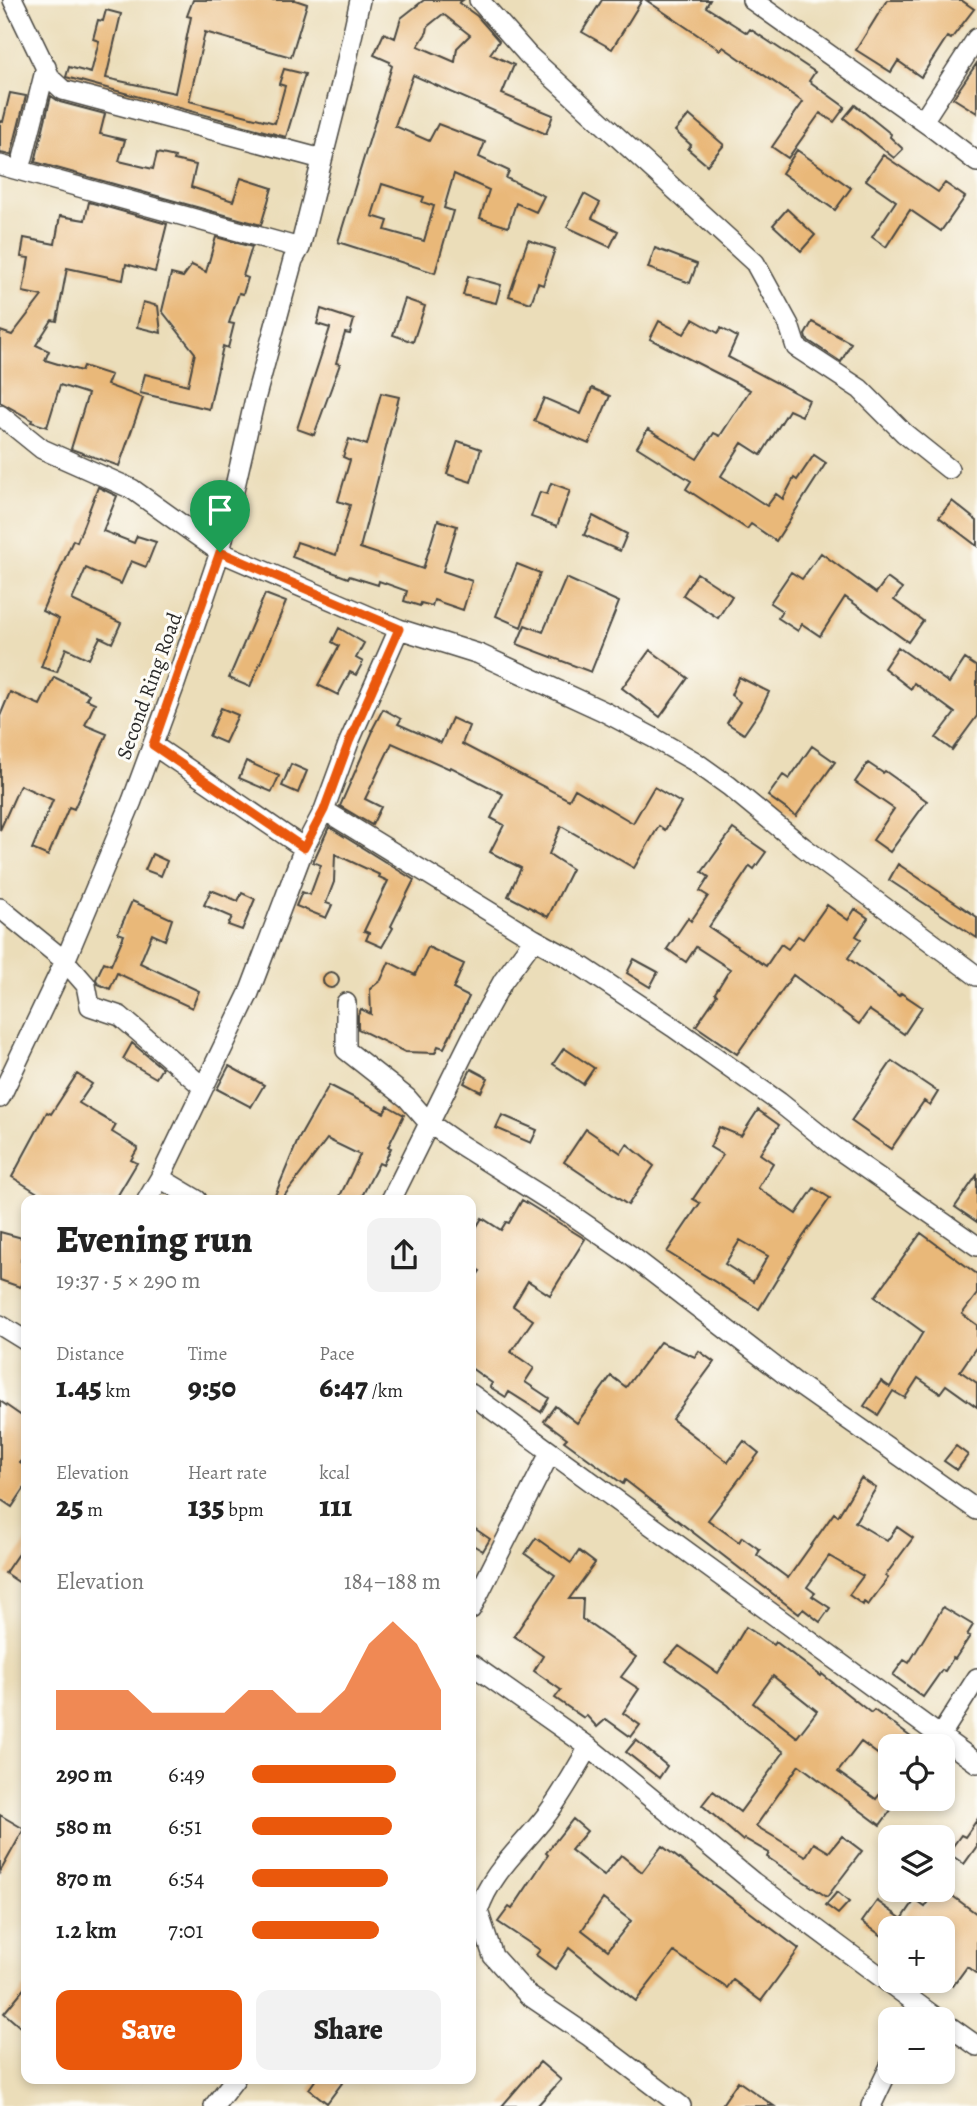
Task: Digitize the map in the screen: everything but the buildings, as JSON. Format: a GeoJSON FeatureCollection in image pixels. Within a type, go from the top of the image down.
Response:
{"type":"FeatureCollection","features":[{"type":"Feature","properties":{"kind":"street"},"geometry":{"type":"LineString","coordinates":[[13,0],[51,79],[63,90],[322,159]]}},
{"type":"Feature","properties":{"kind":"street","name":"Second Ring Road"},"geometry":{"type":"LineString","coordinates":[[0,1098],[65,961],[153,745],[220,552],[254,403],[293,260],[300,248],[360,0]]}},
{"type":"Feature","properties":{"kind":"street"},"geometry":{"type":"LineString","coordinates":[[479,0],[528,55],[755,263],[789,325],[796,347],[860,389],[904,433],[949,469]]}},
{"type":"Feature","properties":{"kind":"street"},"geometry":{"type":"LineString","coordinates":[[752,0],[977,162]]}},
{"type":"Feature","properties":{"kind":"street"},"geometry":{"type":"LineString","coordinates":[[929,125],[977,38]]}},
{"type":"Feature","properties":{"kind":"street"},"geometry":{"type":"LineString","coordinates":[[20,170],[46,67]]}},
{"type":"Feature","properties":{"kind":"street"},"geometry":{"type":"LineString","coordinates":[[0,164],[300,248]]}},
{"type":"Feature","properties":{"kind":"street"},"geometry":{"type":"LineString","coordinates":[[0,415],[42,449],[132,489],[220,552],[399,629],[479,654],[603,711],[694,761],[803,847],[977,975]]}},
{"type":"Feature","properties":{"kind":"street"},"geometry":{"type":"LineString","coordinates":[[150,1195],[249,993],[304,848],[324,810],[349,742],[399,629]]}},
{"type":"Feature","properties":{"kind":"street"},"geometry":{"type":"LineString","coordinates":[[153,745],[304,848]]}},
{"type":"Feature","properties":{"kind":"street"},"geometry":{"type":"LineString","coordinates":[[324,810],[569,958],[673,1027],[779,1102],[835,1147],[977,1246]]}},
{"type":"Feature","properties":{"kind":"street"},"geometry":{"type":"LineString","coordinates":[[0,908],[65,961],[86,985],[90,1006],[120,1016],[203,1087]]}},
{"type":"Feature","properties":{"kind":"street"},"geometry":{"type":"LineString","coordinates":[[393,1195],[503,981],[534,939]]}},
{"type":"Feature","properties":{"kind":"street"},"geometry":{"type":"LineString","coordinates":[[346,1003],[346,1050],[407,1098],[429,1123],[589,1227],[796,1383],[977,1510]]}},
{"type":"Feature","properties":{"kind":"street"},"geometry":{"type":"LineString","coordinates":[[160,1178],[189,1195]]}},
{"type":"Feature","properties":{"kind":"street"},"geometry":{"type":"LineString","coordinates":[[0,1325],[21,1338]]}},
{"type":"Feature","properties":{"kind":"street"},"geometry":{"type":"LineString","coordinates":[[476,1398],[937,1734]]}},
{"type":"Feature","properties":{"kind":"street"},"geometry":{"type":"LineString","coordinates":[[476,1599],[550,1454]]}},
{"type":"Feature","properties":{"kind":"street"},"geometry":{"type":"LineString","coordinates":[[476,1668],[589,1747],[752,1882],[909,2007]]}},
{"type":"Feature","properties":{"kind":"street"},"geometry":{"type":"LineString","coordinates":[[941,1734],[977,1678]]}},
{"type":"Feature","properties":{"kind":"street"},"geometry":{"type":"LineString","coordinates":[[589,1747],[556,1803],[492,1880],[478,1910],[494,1956],[528,1995],[590,2037],[681,2106]]}},
{"type":"Feature","properties":{"kind":"street"},"geometry":{"type":"LineString","coordinates":[[955,1747],[977,1763]]}},
{"type":"Feature","properties":{"kind":"street"},"geometry":{"type":"LineString","coordinates":[[955,2031],[977,2046]]}},
{"type":"Feature","properties":{"kind":"street"},"geometry":{"type":"LineString","coordinates":[[214,2106],[230,2084]]}},
{"type":"Feature","properties":{"kind":"street"},"geometry":{"type":"LineString","coordinates":[[871,2106],[881,2084]]}},
{"type":"Feature","properties":{"kind":"route"},"geometry":{"type":"LineString","coordinates":[[220,552],[399,629],[349,742],[324,810],[304,848],[153,745],[220,552]]}}]}
